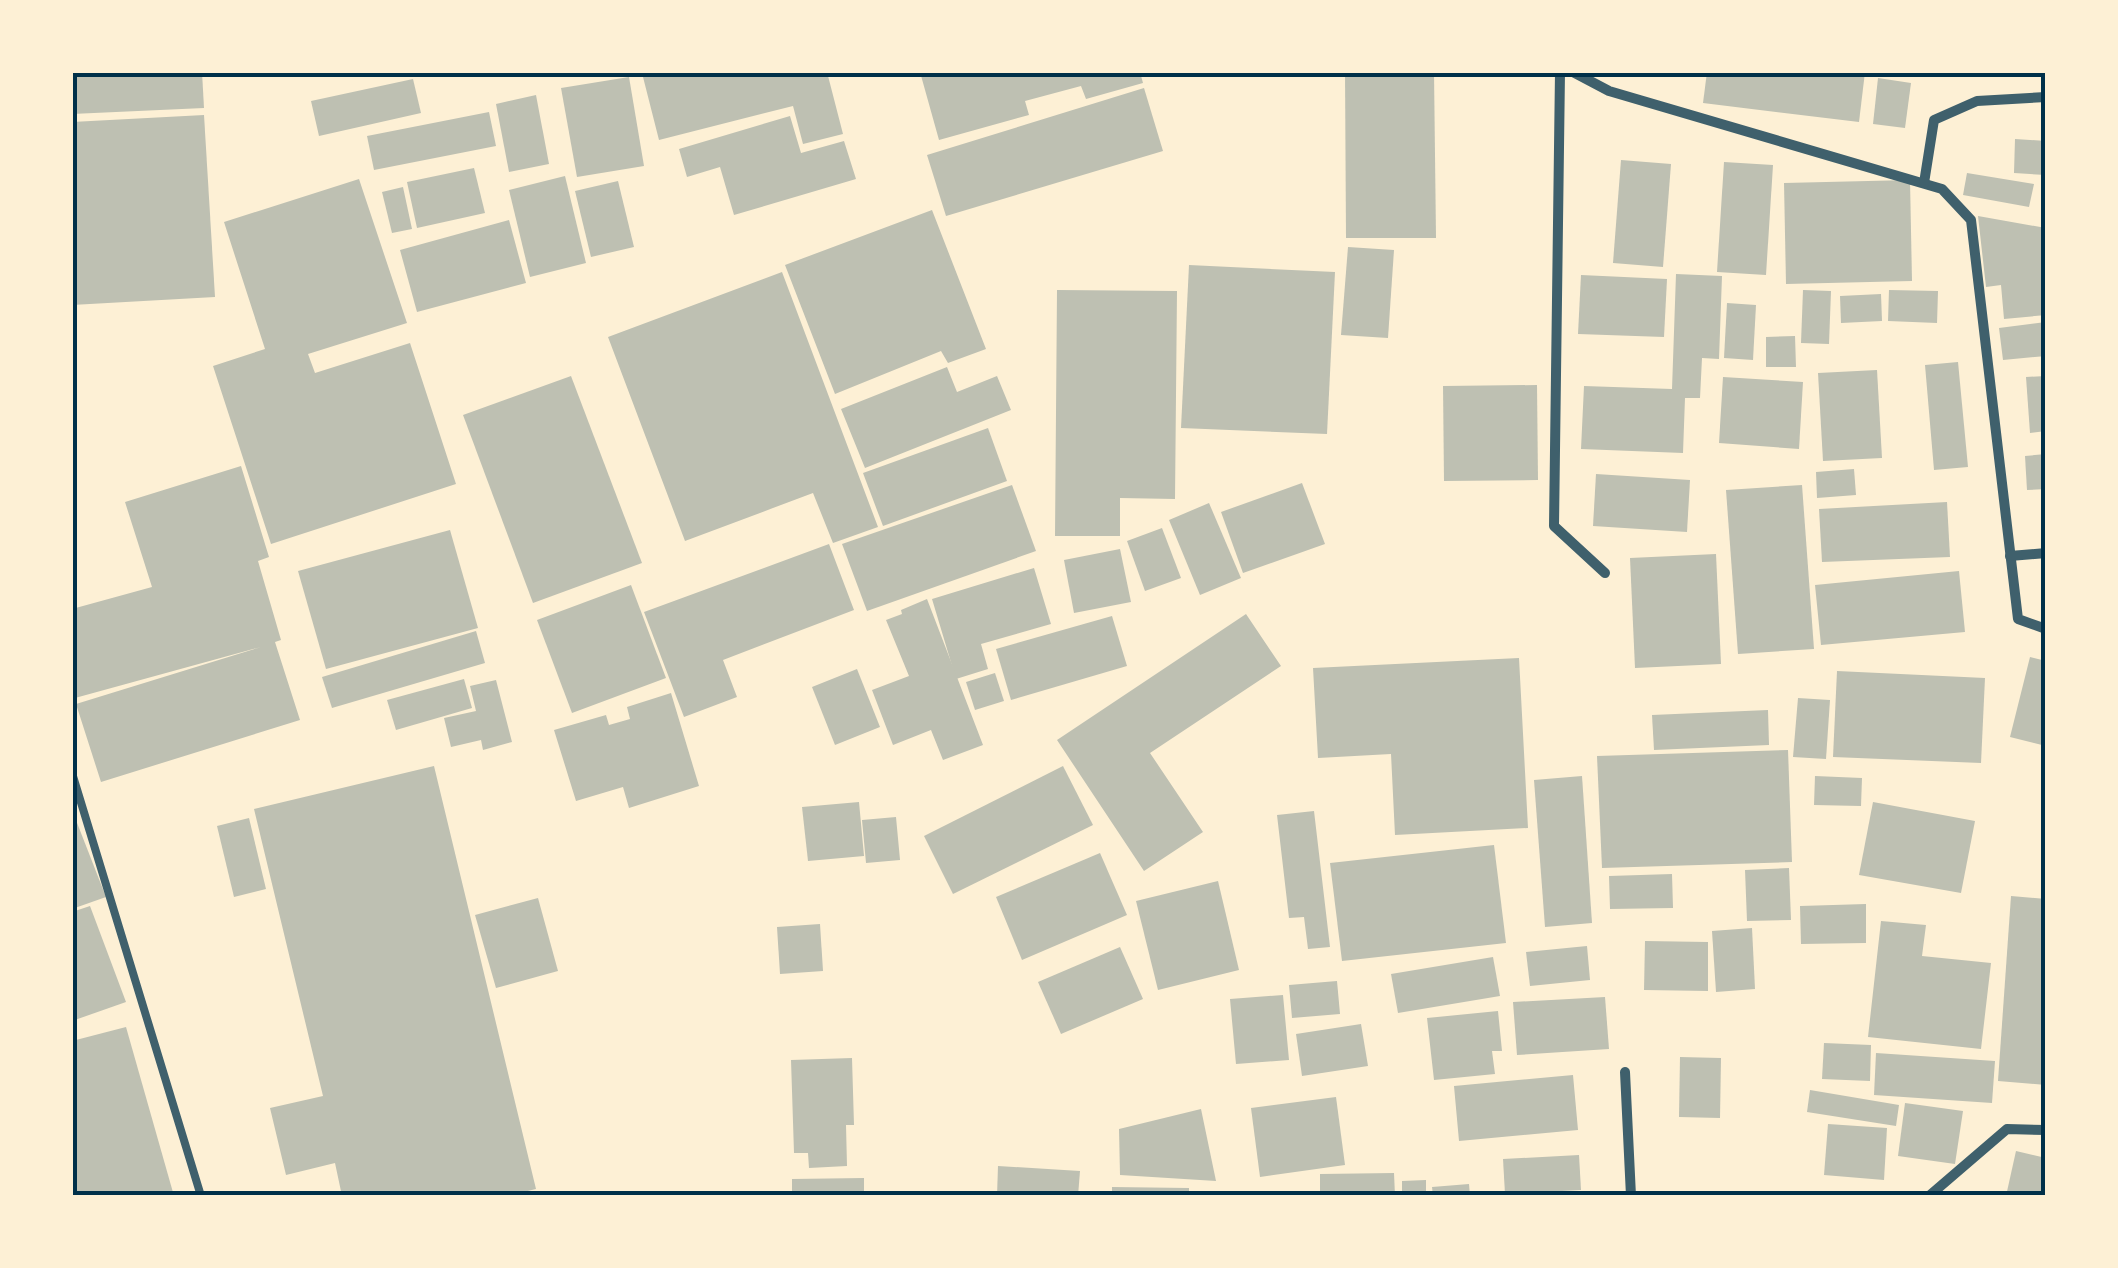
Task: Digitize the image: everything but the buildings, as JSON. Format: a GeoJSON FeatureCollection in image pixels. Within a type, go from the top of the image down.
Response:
{"type":"FeatureCollection","features":[{"type":"Feature","properties":{"kind":"street"},"geometry":{"type":"LineString","coordinates":[[1560,72],[1554,526],[1605,573]]}},
{"type":"Feature","properties":{"kind":"street"},"geometry":{"type":"LineString","coordinates":[[1573,72],[1609,90],[1924,183],[1942,190],[1970,220],[2018,618],[2046,629]]}},
{"type":"Feature","properties":{"kind":"street"},"geometry":{"type":"LineString","coordinates":[[1924,183],[1934,120],[1978,101],[2046,98]]}},
{"type":"Feature","properties":{"kind":"street"},"geometry":{"type":"LineString","coordinates":[[2010,556],[2046,554]]}},
{"type":"Feature","properties":{"kind":"street"},"geometry":{"type":"LineString","coordinates":[[1625,1072],[1632,1196]]}},
{"type":"Feature","properties":{"kind":"street"},"geometry":{"type":"LineString","coordinates":[[1929,1196],[2007,1130],[2046,1130]]}},
{"type":"Feature","properties":{"kind":"lane"},"geometry":{"type":"LineString","coordinates":[[72,773],[202,1196]]}}]}
